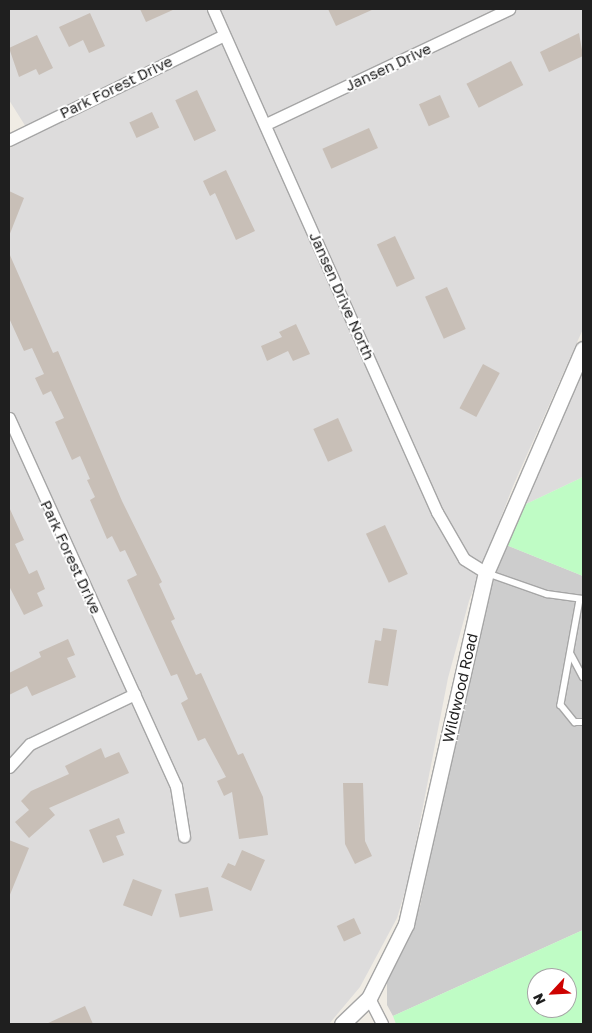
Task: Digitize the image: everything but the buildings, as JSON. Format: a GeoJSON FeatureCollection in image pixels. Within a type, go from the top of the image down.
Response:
{"type":"FeatureCollection","features":[{"type":"Feature","properties":{"kind":"street","name":"Jansen Drive North"},"geometry":{"type":"LineString","coordinates":[[213,9],[266,124],[437,512],[464,559],[486,573]]}},
{"type":"Feature","properties":{"kind":"street","name":"Jansen Drive"},"geometry":{"type":"LineString","coordinates":[[266,124],[510,9]]}},
{"type":"Feature","properties":{"kind":"street","name":"Park Forest Drive"},"geometry":{"type":"LineString","coordinates":[[13,138],[224,35]]}},
{"type":"Feature","properties":{"kind":"street"},"geometry":{"type":"LineString","coordinates":[[9,127],[13,138]]}},
{"type":"Feature","properties":{"kind":"street","name":"Wildwood Road"},"geometry":{"type":"LineString","coordinates":[[342,1024],[369,998],[406,924],[486,573],[583,349]]}},
{"type":"Feature","properties":{"kind":"street","name":"Park Forest Drive"},"geometry":{"type":"LineString","coordinates":[[10,425],[176,786],[184,836]]}},
{"type":"Feature","properties":{"kind":"street"},"geometry":{"type":"LineString","coordinates":[[9,768],[30,744],[135,694]]}},
{"type":"Feature","properties":{"kind":"street"},"geometry":{"type":"LineString","coordinates":[[369,998],[382,1024]]}},
{"type":"Feature","properties":{"kind":"lane"},"geometry":{"type":"LineString","coordinates":[[486,573],[547,594],[582,600],[561,705],[574,722],[583,722]]}},
{"type":"Feature","properties":{"kind":"lane"},"geometry":{"type":"LineString","coordinates":[[572,654],[583,677]]}},
{"type":"Feature","properties":{"kind":"shaded area"},"geometry":{"type":"Polygon","coordinates":[[[9,9],[583,9],[583,329],[513,486],[469,601],[448,678],[409,878],[397,918],[360,987],[329,1024],[9,1024],[9,149],[31,135],[9,100],[9,9]]]}},
{"type":"Feature","properties":{"kind":"shaded area"},"geometry":{"type":"Polygon","coordinates":[[[583,372],[583,477],[524,505],[583,372]]]}},
{"type":"Feature","properties":{"kind":"shaded area"},"geometry":{"type":"Polygon","coordinates":[[[506,545],[583,576],[583,930],[393,1016],[387,1005],[387,982],[411,933],[420,906],[482,613],[506,545]]]}},
{"type":"Feature","properties":{"kind":"green space"},"geometry":{"type":"Polygon","coordinates":[[[583,477],[583,576],[506,545],[524,505],[583,477]]]}},
{"type":"Feature","properties":{"kind":"green space"},"geometry":{"type":"Polygon","coordinates":[[[583,930],[583,1024],[396,1024],[393,1016],[583,930]]]}}]}
